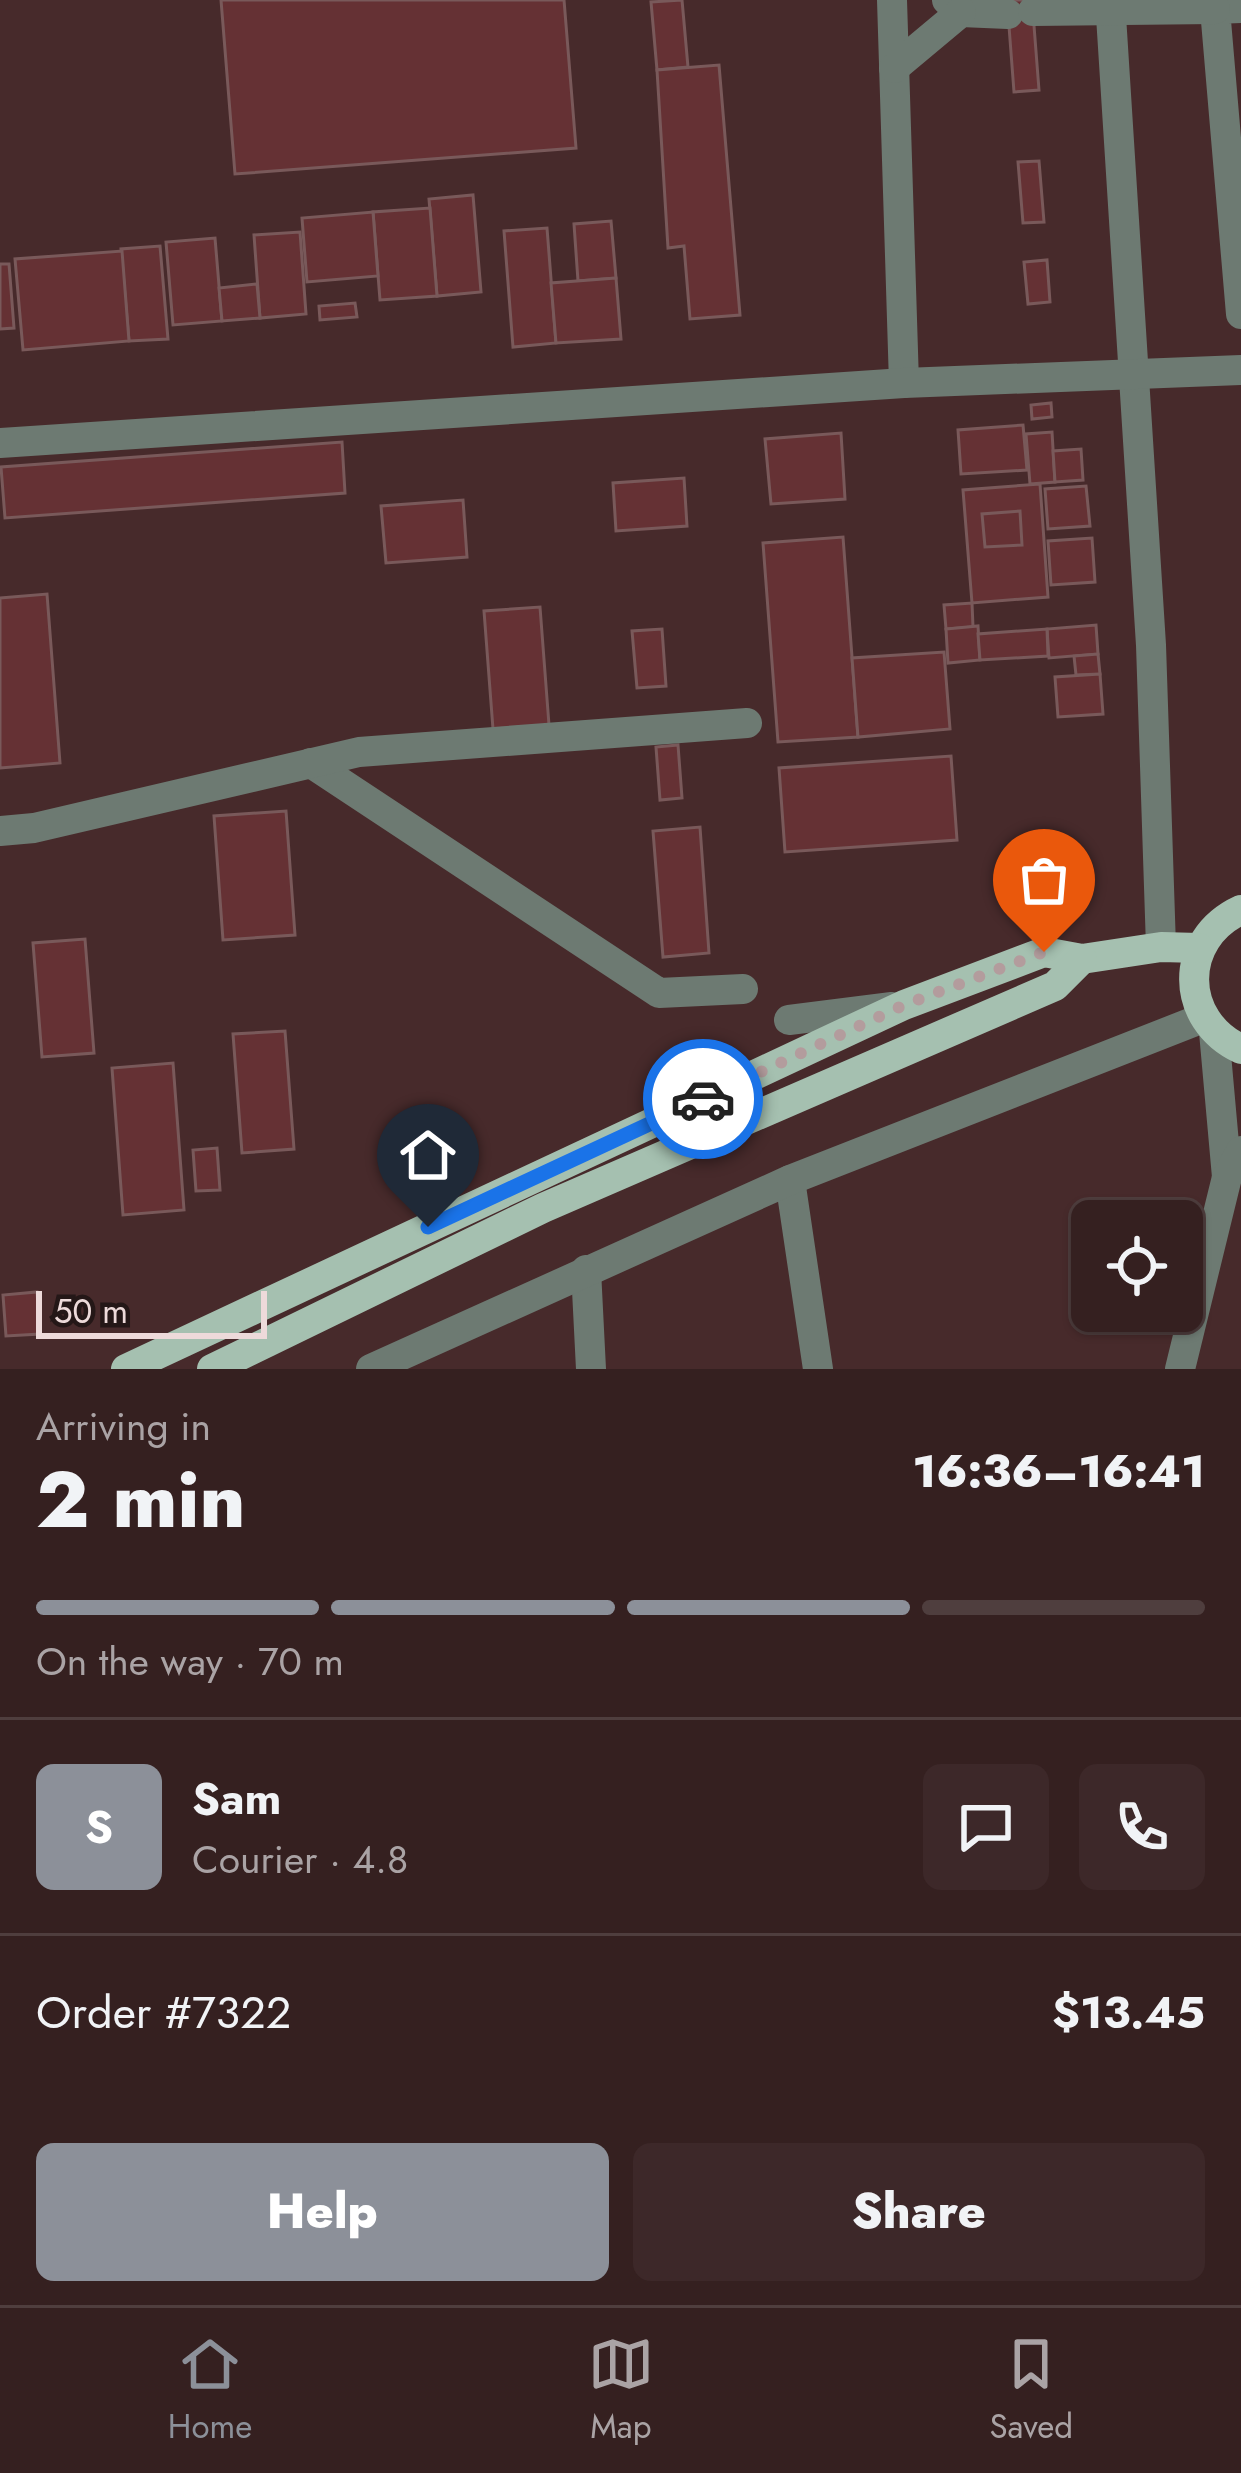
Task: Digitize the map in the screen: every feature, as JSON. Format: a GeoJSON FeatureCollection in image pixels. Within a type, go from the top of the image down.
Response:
{"type":"FeatureCollection","features":[{"type":"Feature","properties":{"kind":"main road"},"geometry":{"type":"LineString","coordinates":[[1241,910],[1222,920],[1199,948],[1192,983],[1208,1025],[1241,1049]]}},
{"type":"Feature","properties":{"kind":"main road"},"geometry":{"type":"LineString","coordinates":[[126,1369],[904,1005],[1044,952],[1082,959],[1160,947],[1199,948]]}},
{"type":"Feature","properties":{"kind":"main road"},"geometry":{"type":"LineString","coordinates":[[212,1369],[543,1208],[1055,986],[1082,959]]}},
{"type":"Feature","properties":{"kind":"street"},"geometry":{"type":"LineString","coordinates":[[892,0],[904,383]]}},
{"type":"Feature","properties":{"kind":"street"},"geometry":{"type":"LineString","coordinates":[[894,68],[953,6],[1020,12],[1111,6],[1228,9],[1241,314]]}},
{"type":"Feature","properties":{"kind":"street"},"geometry":{"type":"LineString","coordinates":[[1111,6],[1151,645],[1160,947]]}},
{"type":"Feature","properties":{"kind":"street"},"geometry":{"type":"LineString","coordinates":[[0,443],[904,383],[1241,370]]}},
{"type":"Feature","properties":{"kind":"street"},"geometry":{"type":"LineString","coordinates":[[0,831],[34,828],[359,752],[747,723]]}},
{"type":"Feature","properties":{"kind":"street"},"geometry":{"type":"LineString","coordinates":[[311,764],[658,993],[743,989]]}},
{"type":"Feature","properties":{"kind":"street"},"geometry":{"type":"LineString","coordinates":[[789,1020],[904,1005]]}},
{"type":"Feature","properties":{"kind":"street"},"geometry":{"type":"LineString","coordinates":[[371,1369],[790,1180],[1208,1025],[1234,1164],[1180,1369]]}},
{"type":"Feature","properties":{"kind":"street"},"geometry":{"type":"LineString","coordinates":[[790,1180],[818,1369]]}},
{"type":"Feature","properties":{"kind":"street"},"geometry":{"type":"LineString","coordinates":[[586,1270],[592,1369]]}},
{"type":"Feature","properties":{"kind":"building"},"geometry":{"type":"Polygon","coordinates":[[[221,0],[564,0],[576,148],[235,174],[221,0]]]}},
{"type":"Feature","properties":{"kind":"building"},"geometry":{"type":"Polygon","coordinates":[[[682,0],[688,67],[657,70],[651,2],[682,0]]]}},
{"type":"Feature","properties":{"kind":"building"},"geometry":{"type":"Polygon","coordinates":[[[1007,0],[1032,0],[1039,90],[1014,92],[1007,0]]]}},
{"type":"Feature","properties":{"kind":"building"},"geometry":{"type":"Polygon","coordinates":[[[719,65],[740,315],[690,319],[684,246],[668,248],[657,70],[719,65]]]}},
{"type":"Feature","properties":{"kind":"building"},"geometry":{"type":"Polygon","coordinates":[[[1039,161],[1044,222],[1023,223],[1018,162],[1039,161]]]}},
{"type":"Feature","properties":{"kind":"building"},"geometry":{"type":"Polygon","coordinates":[[[473,195],[481,292],[437,296],[429,199],[473,195]]]}},
{"type":"Feature","properties":{"kind":"building"},"geometry":{"type":"Polygon","coordinates":[[[430,208],[437,296],[380,300],[373,212],[430,208]]]}},
{"type":"Feature","properties":{"kind":"building"},"geometry":{"type":"Polygon","coordinates":[[[373,212],[378,276],[307,282],[302,218],[373,212]]]}},
{"type":"Feature","properties":{"kind":"building"},"geometry":{"type":"Polygon","coordinates":[[[611,221],[616,278],[578,281],[574,224],[611,221]]]}},
{"type":"Feature","properties":{"kind":"building"},"geometry":{"type":"Polygon","coordinates":[[[547,228],[556,343],[513,347],[504,231],[547,228]]]}},
{"type":"Feature","properties":{"kind":"building"},"geometry":{"type":"Polygon","coordinates":[[[300,232],[306,314],[260,318],[254,235],[300,232]]]}},
{"type":"Feature","properties":{"kind":"building"},"geometry":{"type":"Polygon","coordinates":[[[215,238],[222,321],[173,325],[166,242],[215,238]]]}},
{"type":"Feature","properties":{"kind":"building"},"geometry":{"type":"Polygon","coordinates":[[[160,246],[168,339],[129,341],[121,249],[160,246]]]}},
{"type":"Feature","properties":{"kind":"building"},"geometry":{"type":"Polygon","coordinates":[[[122,251],[129,341],[23,350],[15,259],[122,251]]]}},
{"type":"Feature","properties":{"kind":"building"},"geometry":{"type":"Polygon","coordinates":[[[1047,260],[1050,302],[1028,304],[1024,262],[1047,260]]]}},
{"type":"Feature","properties":{"kind":"building"},"geometry":{"type":"Polygon","coordinates":[[[0,264],[9,264],[14,328],[0,329],[0,264]]]}},
{"type":"Feature","properties":{"kind":"building"},"geometry":{"type":"Polygon","coordinates":[[[616,278],[621,339],[556,343],[551,283],[616,278]]]}},
{"type":"Feature","properties":{"kind":"building"},"geometry":{"type":"Polygon","coordinates":[[[257,284],[260,318],[222,321],[219,288],[257,284]]]}},
{"type":"Feature","properties":{"kind":"building"},"geometry":{"type":"Polygon","coordinates":[[[355,303],[357,317],[320,320],[319,306],[355,303]]]}},
{"type":"Feature","properties":{"kind":"building"},"geometry":{"type":"Polygon","coordinates":[[[1051,403],[1052,417],[1032,419],[1031,405],[1051,403]]]}},
{"type":"Feature","properties":{"kind":"building"},"geometry":{"type":"Polygon","coordinates":[[[1023,425],[1027,470],[961,474],[958,430],[1023,425]]]}},
{"type":"Feature","properties":{"kind":"building"},"geometry":{"type":"Polygon","coordinates":[[[1052,432],[1055,482],[1030,484],[1026,434],[1052,432]]]}},
{"type":"Feature","properties":{"kind":"building"},"geometry":{"type":"Polygon","coordinates":[[[841,433],[845,499],[771,504],[765,439],[841,433]]]}},
{"type":"Feature","properties":{"kind":"building"},"geometry":{"type":"Polygon","coordinates":[[[342,442],[345,493],[5,518],[1,467],[342,442]]]}},
{"type":"Feature","properties":{"kind":"building"},"geometry":{"type":"Polygon","coordinates":[[[1081,449],[1083,480],[1055,482],[1053,451],[1081,449]]]}},
{"type":"Feature","properties":{"kind":"building"},"geometry":{"type":"Polygon","coordinates":[[[684,478],[687,526],[616,531],[613,483],[684,478]]]}},
{"type":"Feature","properties":{"kind":"building"},"geometry":{"type":"Polygon","coordinates":[[[1040,484],[1048,597],[972,603],[963,490],[1040,484]]]}},
{"type":"Feature","properties":{"kind":"building"},"geometry":{"type":"Polygon","coordinates":[[[1086,486],[1090,526],[1048,529],[1045,489],[1086,486]]]}},
{"type":"Feature","properties":{"kind":"building"},"geometry":{"type":"Polygon","coordinates":[[[463,500],[467,557],[386,563],[381,506],[463,500]]]}},
{"type":"Feature","properties":{"kind":"building"},"geometry":{"type":"Polygon","coordinates":[[[1020,511],[1022,545],[985,547],[982,514],[1020,511]]]}},
{"type":"Feature","properties":{"kind":"building"},"geometry":{"type":"Polygon","coordinates":[[[843,537],[858,737],[778,742],[763,543],[843,537]]]}},
{"type":"Feature","properties":{"kind":"building"},"geometry":{"type":"Polygon","coordinates":[[[1092,538],[1095,582],[1051,585],[1048,541],[1092,538]]]}},
{"type":"Feature","properties":{"kind":"building"},"geometry":{"type":"Polygon","coordinates":[[[47,594],[60,763],[0,768],[0,598],[47,594]]]}},
{"type":"Feature","properties":{"kind":"building"},"geometry":{"type":"Polygon","coordinates":[[[972,603],[973,627],[946,629],[944,605],[972,603]]]}},
{"type":"Feature","properties":{"kind":"building"},"geometry":{"type":"Polygon","coordinates":[[[540,607],[549,725],[493,729],[484,611],[540,607]]]}},
{"type":"Feature","properties":{"kind":"building"},"geometry":{"type":"Polygon","coordinates":[[[1096,625],[1098,654],[1049,658],[1047,629],[1096,625]]]}},
{"type":"Feature","properties":{"kind":"building"},"geometry":{"type":"Polygon","coordinates":[[[978,626],[980,660],[948,663],[946,629],[978,626]]]}},
{"type":"Feature","properties":{"kind":"building"},"geometry":{"type":"Polygon","coordinates":[[[662,629],[666,686],[637,688],[632,631],[662,629]]]}},
{"type":"Feature","properties":{"kind":"building"},"geometry":{"type":"Polygon","coordinates":[[[1047,629],[1048,656],[980,660],[978,634],[1047,629]]]}},
{"type":"Feature","properties":{"kind":"building"},"geometry":{"type":"Polygon","coordinates":[[[944,652],[950,729],[858,737],[852,658],[944,652]]]}},
{"type":"Feature","properties":{"kind":"building"},"geometry":{"type":"Polygon","coordinates":[[[1098,654],[1100,674],[1076,675],[1074,656],[1098,654]]]}},
{"type":"Feature","properties":{"kind":"building"},"geometry":{"type":"Polygon","coordinates":[[[1100,674],[1103,714],[1058,717],[1055,677],[1100,674]]]}},
{"type":"Feature","properties":{"kind":"building"},"geometry":{"type":"Polygon","coordinates":[[[678,745],[682,798],[660,800],[656,747],[678,745]]]}},
{"type":"Feature","properties":{"kind":"building"},"geometry":{"type":"Polygon","coordinates":[[[951,756],[957,840],[785,852],[779,768],[951,756]]]}},
{"type":"Feature","properties":{"kind":"building"},"geometry":{"type":"Polygon","coordinates":[[[286,811],[295,935],[223,940],[214,816],[286,811]]]}},
{"type":"Feature","properties":{"kind":"building"},"geometry":{"type":"Polygon","coordinates":[[[700,827],[709,953],[663,957],[653,831],[700,827]]]}},
{"type":"Feature","properties":{"kind":"building"},"geometry":{"type":"Polygon","coordinates":[[[85,939],[94,1053],[42,1057],[33,943],[85,939]]]}},
{"type":"Feature","properties":{"kind":"building"},"geometry":{"type":"Polygon","coordinates":[[[285,1031],[294,1149],[242,1153],[233,1034],[285,1031]]]}},
{"type":"Feature","properties":{"kind":"building"},"geometry":{"type":"Polygon","coordinates":[[[173,1063],[184,1210],[123,1215],[112,1068],[173,1063]]]}},
{"type":"Feature","properties":{"kind":"building"},"geometry":{"type":"Polygon","coordinates":[[[217,1148],[220,1190],[196,1191],[193,1150],[217,1148]]]}},
{"type":"Feature","properties":{"kind":"building"},"geometry":{"type":"Polygon","coordinates":[[[37,1292],[40,1334],[6,1336],[3,1295],[37,1292]]]}},
{"type":"Feature","properties":{"kind":"way so far"},"geometry":{"type":"LineString","coordinates":[[703,1099],[904,1005],[1044,952]]}},
{"type":"Feature","properties":{"kind":"route"},"geometry":{"type":"LineString","coordinates":[[428,1227],[703,1099]]}}]}
